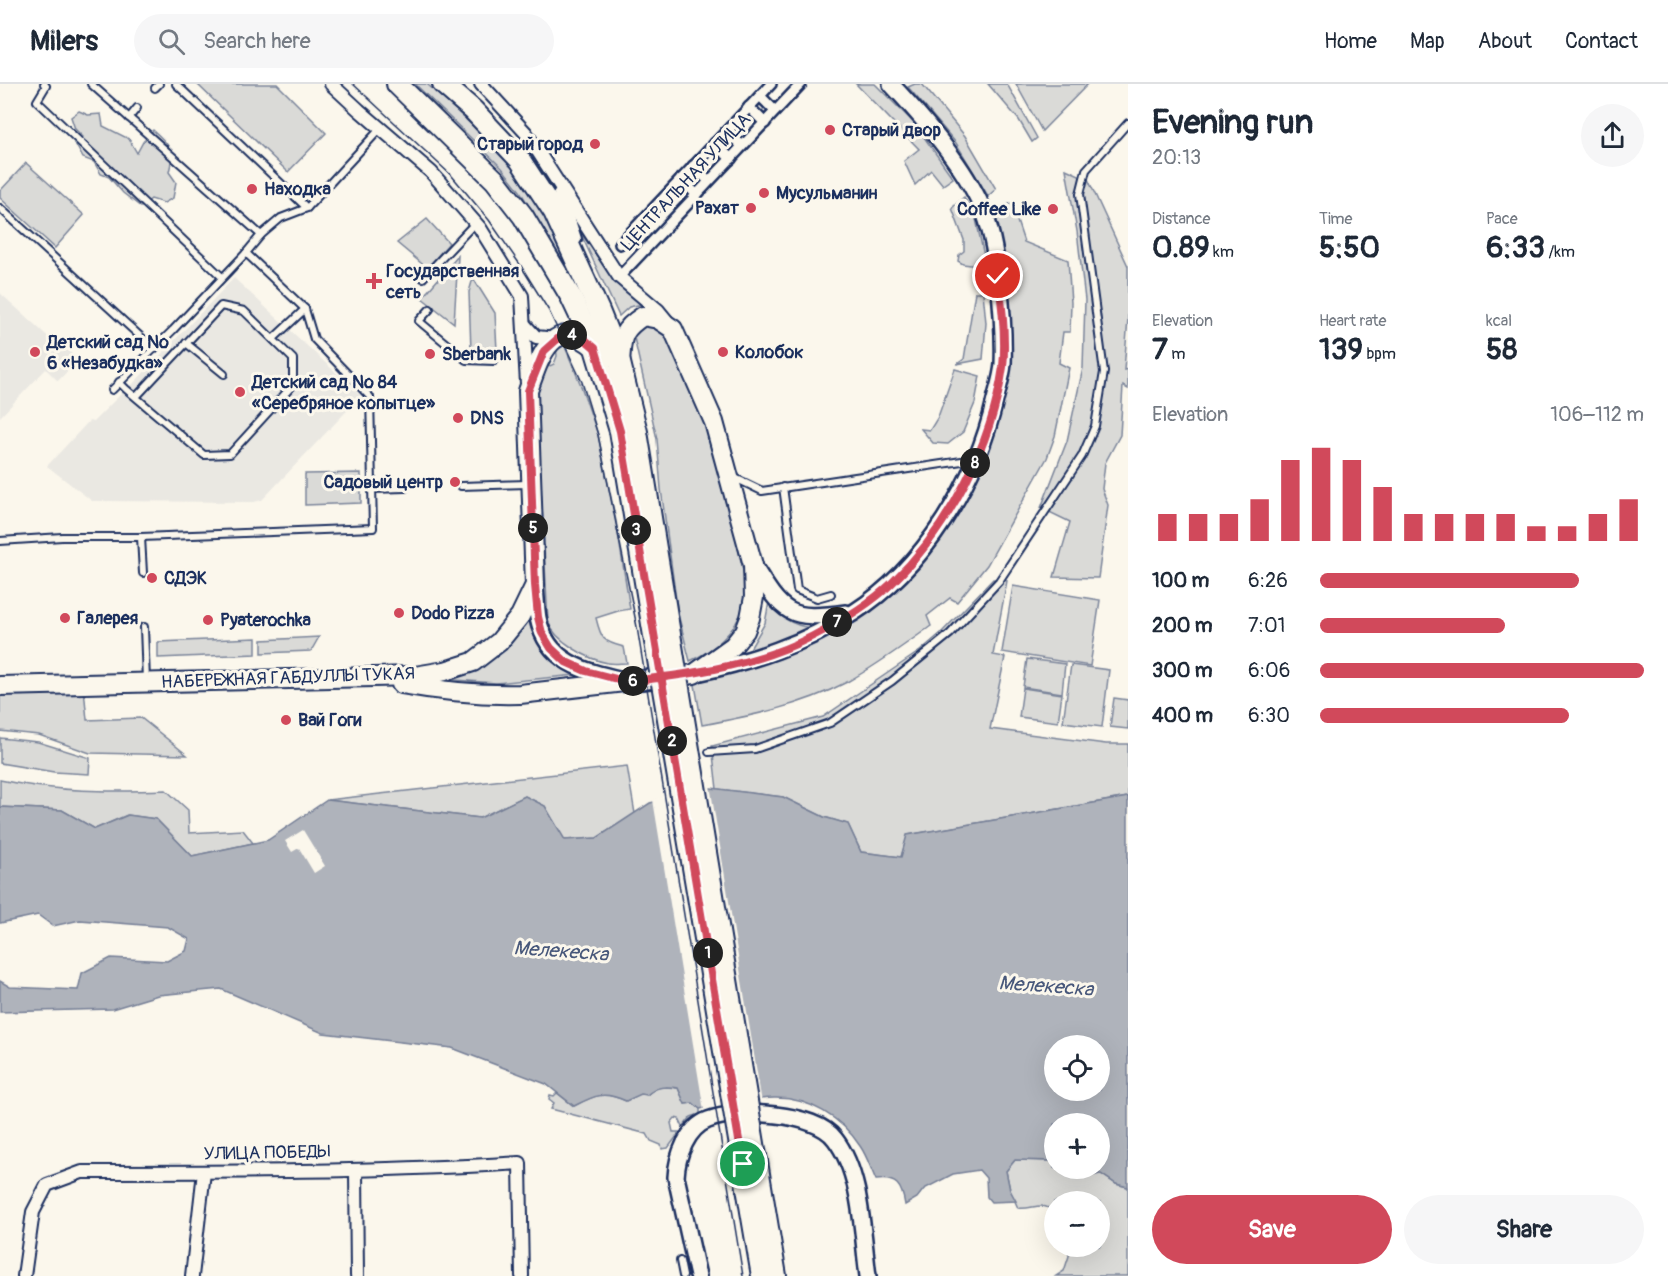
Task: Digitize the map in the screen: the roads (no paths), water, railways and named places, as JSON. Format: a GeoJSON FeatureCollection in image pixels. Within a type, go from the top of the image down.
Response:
{"type":"FeatureCollection","features":[{"type":"Feature","properties":{"kind":"main road"},"geometry":{"type":"LineString","coordinates":[[396,84],[495,180],[523,216],[571,297],[595,348],[620,431],[660,623],[750,1163],[762,1276]]}},
{"type":"Feature","properties":{"kind":"main road"},"geometry":{"type":"LineString","coordinates":[[443,84],[473,110],[520,160],[554,212],[620,363],[637,432],[660,623]]}},
{"type":"Feature","properties":{"kind":"main road"},"geometry":{"type":"LineString","coordinates":[[367,676],[455,692],[495,695],[694,674],[733,646],[745,631],[753,605],[753,566],[714,422],[674,329],[658,319],[643,316],[629,325],[622,338],[620,363]]}},
{"type":"Feature","properties":{"kind":"main road"},"geometry":{"type":"LineString","coordinates":[[535,585],[528,391],[544,351],[562,335],[582,337],[595,348]]}},
{"type":"Feature","properties":{"kind":"main road","name":"НАБЕРЕЖНАЯ ГАБДУЛЛЫ ТУКАЯ"},"geometry":{"type":"LineString","coordinates":[[0,686],[415,676],[445,671],[473,662],[500,642],[520,616],[535,585]]}},
{"type":"Feature","properties":{"kind":"main road"},"geometry":{"type":"LineString","coordinates":[[750,1163],[776,1276]]}},
{"type":"Feature","properties":{"kind":"street"},"geometry":{"type":"LineString","coordinates":[[332,84],[431,172],[475,223],[522,296],[528,391]]}},
{"type":"Feature","properties":{"kind":"street"},"geometry":{"type":"LineString","coordinates":[[481,84],[526,133],[619,277],[658,310],[674,329]]}},
{"type":"Feature","properties":{"kind":"street"},"geometry":{"type":"LineString","coordinates":[[620,244],[771,84]]}},
{"type":"Feature","properties":{"kind":"street","name":"ЦЕНТРАЛЬНАЯ УЛИЦА"},"geometry":{"type":"LineString","coordinates":[[619,277],[801,84]]}},
{"type":"Feature","properties":{"kind":"street"},"geometry":{"type":"LineString","coordinates":[[694,674],[775,652],[812,637],[854,612],[891,584],[924,548],[966,482],[990,424],[1003,366],[1002,305],[995,251],[984,212],[970,185],[923,121],[891,84]]}},
{"type":"Feature","properties":{"kind":"street"},"geometry":{"type":"LineString","coordinates":[[760,96],[775,111]]}},
{"type":"Feature","properties":{"kind":"street"},"geometry":{"type":"LineString","coordinates":[[749,107],[765,123]]}},
{"type":"Feature","properties":{"kind":"street"},"geometry":{"type":"LineString","coordinates":[[727,131],[742,146]]}},
{"type":"Feature","properties":{"kind":"street"},"geometry":{"type":"LineString","coordinates":[[715,143],[731,159]]}},
{"type":"Feature","properties":{"kind":"street"},"geometry":{"type":"LineString","coordinates":[[693,166],[710,181]]}},
{"type":"Feature","properties":{"kind":"street"},"geometry":{"type":"LineString","coordinates":[[554,176],[599,311]]}},
{"type":"Feature","properties":{"kind":"street"},"geometry":{"type":"LineString","coordinates":[[681,179],[697,195]]}},
{"type":"Feature","properties":{"kind":"street"},"geometry":{"type":"LineString","coordinates":[[524,324],[536,337],[556,339]]}},
{"type":"Feature","properties":{"kind":"street"},"geometry":{"type":"LineString","coordinates":[[753,566],[771,595],[789,611],[817,617],[854,612]]}},
{"type":"Feature","properties":{"kind":"street"},"geometry":{"type":"LineString","coordinates":[[535,585],[542,633],[551,648],[566,662],[586,671],[628,682]]}},
{"type":"Feature","properties":{"kind":"street"},"geometry":{"type":"LineString","coordinates":[[698,1276],[676,1177],[677,1164],[691,1133],[708,1120],[744,1114],[795,1117],[816,1125],[834,1136],[851,1168],[857,1193],[868,1276]]}},
{"type":"Feature","properties":{"kind":"street","name":"УЛИЦА ПОБЕДЫ"},"geometry":{"type":"LineString","coordinates":[[24,1276],[33,1212],[47,1185],[82,1172],[429,1169],[520,1164],[522,1276]]}},
{"type":"Feature","properties":{"kind":"street"},"geometry":{"type":"LineString","coordinates":[[356,1170],[357,1276]]}},
{"type":"Feature","properties":{"kind":"street"},"geometry":{"type":"LineString","coordinates":[[192,1276],[204,1172]]}},
{"type":"Feature","properties":{"kind":"lane"},"geometry":{"type":"LineString","coordinates":[[44,84],[46,86],[37,101],[222,277]]}},
{"type":"Feature","properties":{"kind":"lane"},"geometry":{"type":"LineString","coordinates":[[91,84],[261,235]]}},
{"type":"Feature","properties":{"kind":"lane"},"geometry":{"type":"LineString","coordinates":[[176,84],[307,208]]}},
{"type":"Feature","properties":{"kind":"lane"},"geometry":{"type":"LineString","coordinates":[[129,118],[137,108]]}},
{"type":"Feature","properties":{"kind":"lane"},"geometry":{"type":"LineString","coordinates":[[709,752],[755,748],[830,723],[892,681],[950,634],[1006,572],[1082,456],[1095,426],[1104,372],[1080,194],[1086,170],[1128,123]]}},
{"type":"Feature","properties":{"kind":"lane"},"geometry":{"type":"LineString","coordinates":[[112,390],[154,350],[261,235],[281,218],[307,208],[380,129]]}},
{"type":"Feature","properties":{"kind":"lane"},"geometry":{"type":"LineString","coordinates":[[0,208],[154,350]]}},
{"type":"Feature","properties":{"kind":"lane"},"geometry":{"type":"LineString","coordinates":[[423,278],[475,223]]}},
{"type":"Feature","properties":{"kind":"lane"},"geometry":{"type":"LineString","coordinates":[[0,541],[62,537],[141,537],[373,528],[370,397],[315,339],[305,309],[246,253]]}},
{"type":"Feature","properties":{"kind":"lane"},"geometry":{"type":"LineString","coordinates":[[120,382],[136,397],[204,455],[230,454],[294,385],[293,359],[244,311],[221,306],[136,397]]}},
{"type":"Feature","properties":{"kind":"lane"},"geometry":{"type":"LineString","coordinates":[[273,339],[305,309]]}},
{"type":"Feature","properties":{"kind":"lane"},"geometry":{"type":"LineString","coordinates":[[430,309],[419,321],[466,360],[494,361]]}},
{"type":"Feature","properties":{"kind":"lane"},"geometry":{"type":"LineString","coordinates":[[186,343],[224,374]]}},
{"type":"Feature","properties":{"kind":"lane"},"geometry":{"type":"LineString","coordinates":[[729,475],[762,490],[976,459]]}},
{"type":"Feature","properties":{"kind":"lane"},"geometry":{"type":"LineString","coordinates":[[461,486],[532,484]]}},
{"type":"Feature","properties":{"kind":"lane"},"geometry":{"type":"LineString","coordinates":[[372,489],[405,488]]}},
{"type":"Feature","properties":{"kind":"lane"},"geometry":{"type":"LineString","coordinates":[[783,488],[797,590],[817,598],[831,594]]}},
{"type":"Feature","properties":{"kind":"lane"},"geometry":{"type":"LineString","coordinates":[[141,537],[142,573]]}},
{"type":"Feature","properties":{"kind":"lane"},"geometry":{"type":"LineString","coordinates":[[144,627],[146,682]]}},
{"type":"Feature","properties":{"kind":"lane"},"geometry":{"type":"LineString","coordinates":[[680,1261],[683,1276]]}},
{"type":"Feature","properties":{"kind":"water","name":"Мелекеска"},"geometry":{"type":"Polygon","coordinates":[[[711,788],[783,797],[824,817],[848,824],[861,852],[901,857],[907,835],[1128,797],[1128,1187],[1108,1179],[1110,1113],[1044,1113],[1044,1161],[1015,1160],[1006,1171],[1010,1190],[1016,1201],[991,1202],[987,1197],[986,1178],[979,1170],[953,1174],[924,1189],[917,1198],[905,1205],[897,1184],[889,1180],[876,1180],[867,1158],[853,1136],[844,1127],[823,1111],[799,1101],[774,1098],[700,1109],[693,1103],[685,1104],[678,1088],[665,1087],[626,1101],[605,1095],[588,1099],[574,1106],[546,1084],[452,1048],[323,1033],[221,989],[158,995],[112,1009],[0,1012],[0,981],[10,987],[78,990],[82,973],[111,958],[167,961],[186,951],[189,939],[168,927],[80,920],[53,926],[38,915],[0,923],[0,807],[62,810],[95,829],[128,815],[156,819],[192,856],[268,840],[327,800],[480,818],[525,796],[545,806],[565,840],[597,838],[650,803],[711,788]]]}},
{"type":"Feature","properties":{"kind":"tram line"},"geometry":{"type":"LineString","coordinates":[[353,84],[452,176],[489,220],[549,311],[582,382],[598,435],[637,627],[743,1276]]}},
{"type":"Feature","properties":{"kind":"place","name":"Старый двор"},"geometry":{"type":"Point","coordinates":[830,130]}},
{"type":"Feature","properties":{"kind":"place","name":"Старый город"},"geometry":{"type":"Point","coordinates":[595,144]}},
{"type":"Feature","properties":{"kind":"place","name":"Находка"},"geometry":{"type":"Point","coordinates":[252,189]}},
{"type":"Feature","properties":{"kind":"place","name":"Мусульманин"},"geometry":{"type":"Point","coordinates":[764,193]}},
{"type":"Feature","properties":{"kind":"place","name":"Рахат"},"geometry":{"type":"Point","coordinates":[751,208]}},
{"type":"Feature","properties":{"kind":"place","name":"Coffee Like"},"geometry":{"type":"Point","coordinates":[1053,209]}},
{"type":"Feature","properties":{"kind":"place","name":"Государственная сеть"},"geometry":{"type":"Point","coordinates":[374,281]}},
{"type":"Feature","properties":{"kind":"place","name":"Детский сад № 6 «Незабудка»"},"geometry":{"type":"Point","coordinates":[35,352]}},
{"type":"Feature","properties":{"kind":"place","name":"Колобок"},"geometry":{"type":"Point","coordinates":[723,352]}},
{"type":"Feature","properties":{"kind":"place","name":"Sberbank"},"geometry":{"type":"Point","coordinates":[430,354]}},
{"type":"Feature","properties":{"kind":"place","name":"Детский сад № 84 «Серебряное копытце»"},"geometry":{"type":"Point","coordinates":[240,392]}},
{"type":"Feature","properties":{"kind":"place","name":"DNS"},"geometry":{"type":"Point","coordinates":[458,418]}},
{"type":"Feature","properties":{"kind":"place","name":"Садовый центр"},"geometry":{"type":"Point","coordinates":[455,482]}},
{"type":"Feature","properties":{"kind":"place","name":"СДЭК"},"geometry":{"type":"Point","coordinates":[152,578]}},
{"type":"Feature","properties":{"kind":"place","name":"Dodo Pizza"},"geometry":{"type":"Point","coordinates":[399,613]}},
{"type":"Feature","properties":{"kind":"place","name":"Галерея"},"geometry":{"type":"Point","coordinates":[65,618]}},
{"type":"Feature","properties":{"kind":"place","name":"Pyaterochka"},"geometry":{"type":"Point","coordinates":[208,620]}},
{"type":"Feature","properties":{"kind":"place","name":"Вай Гоги"},"geometry":{"type":"Point","coordinates":[286,720]}}]}
